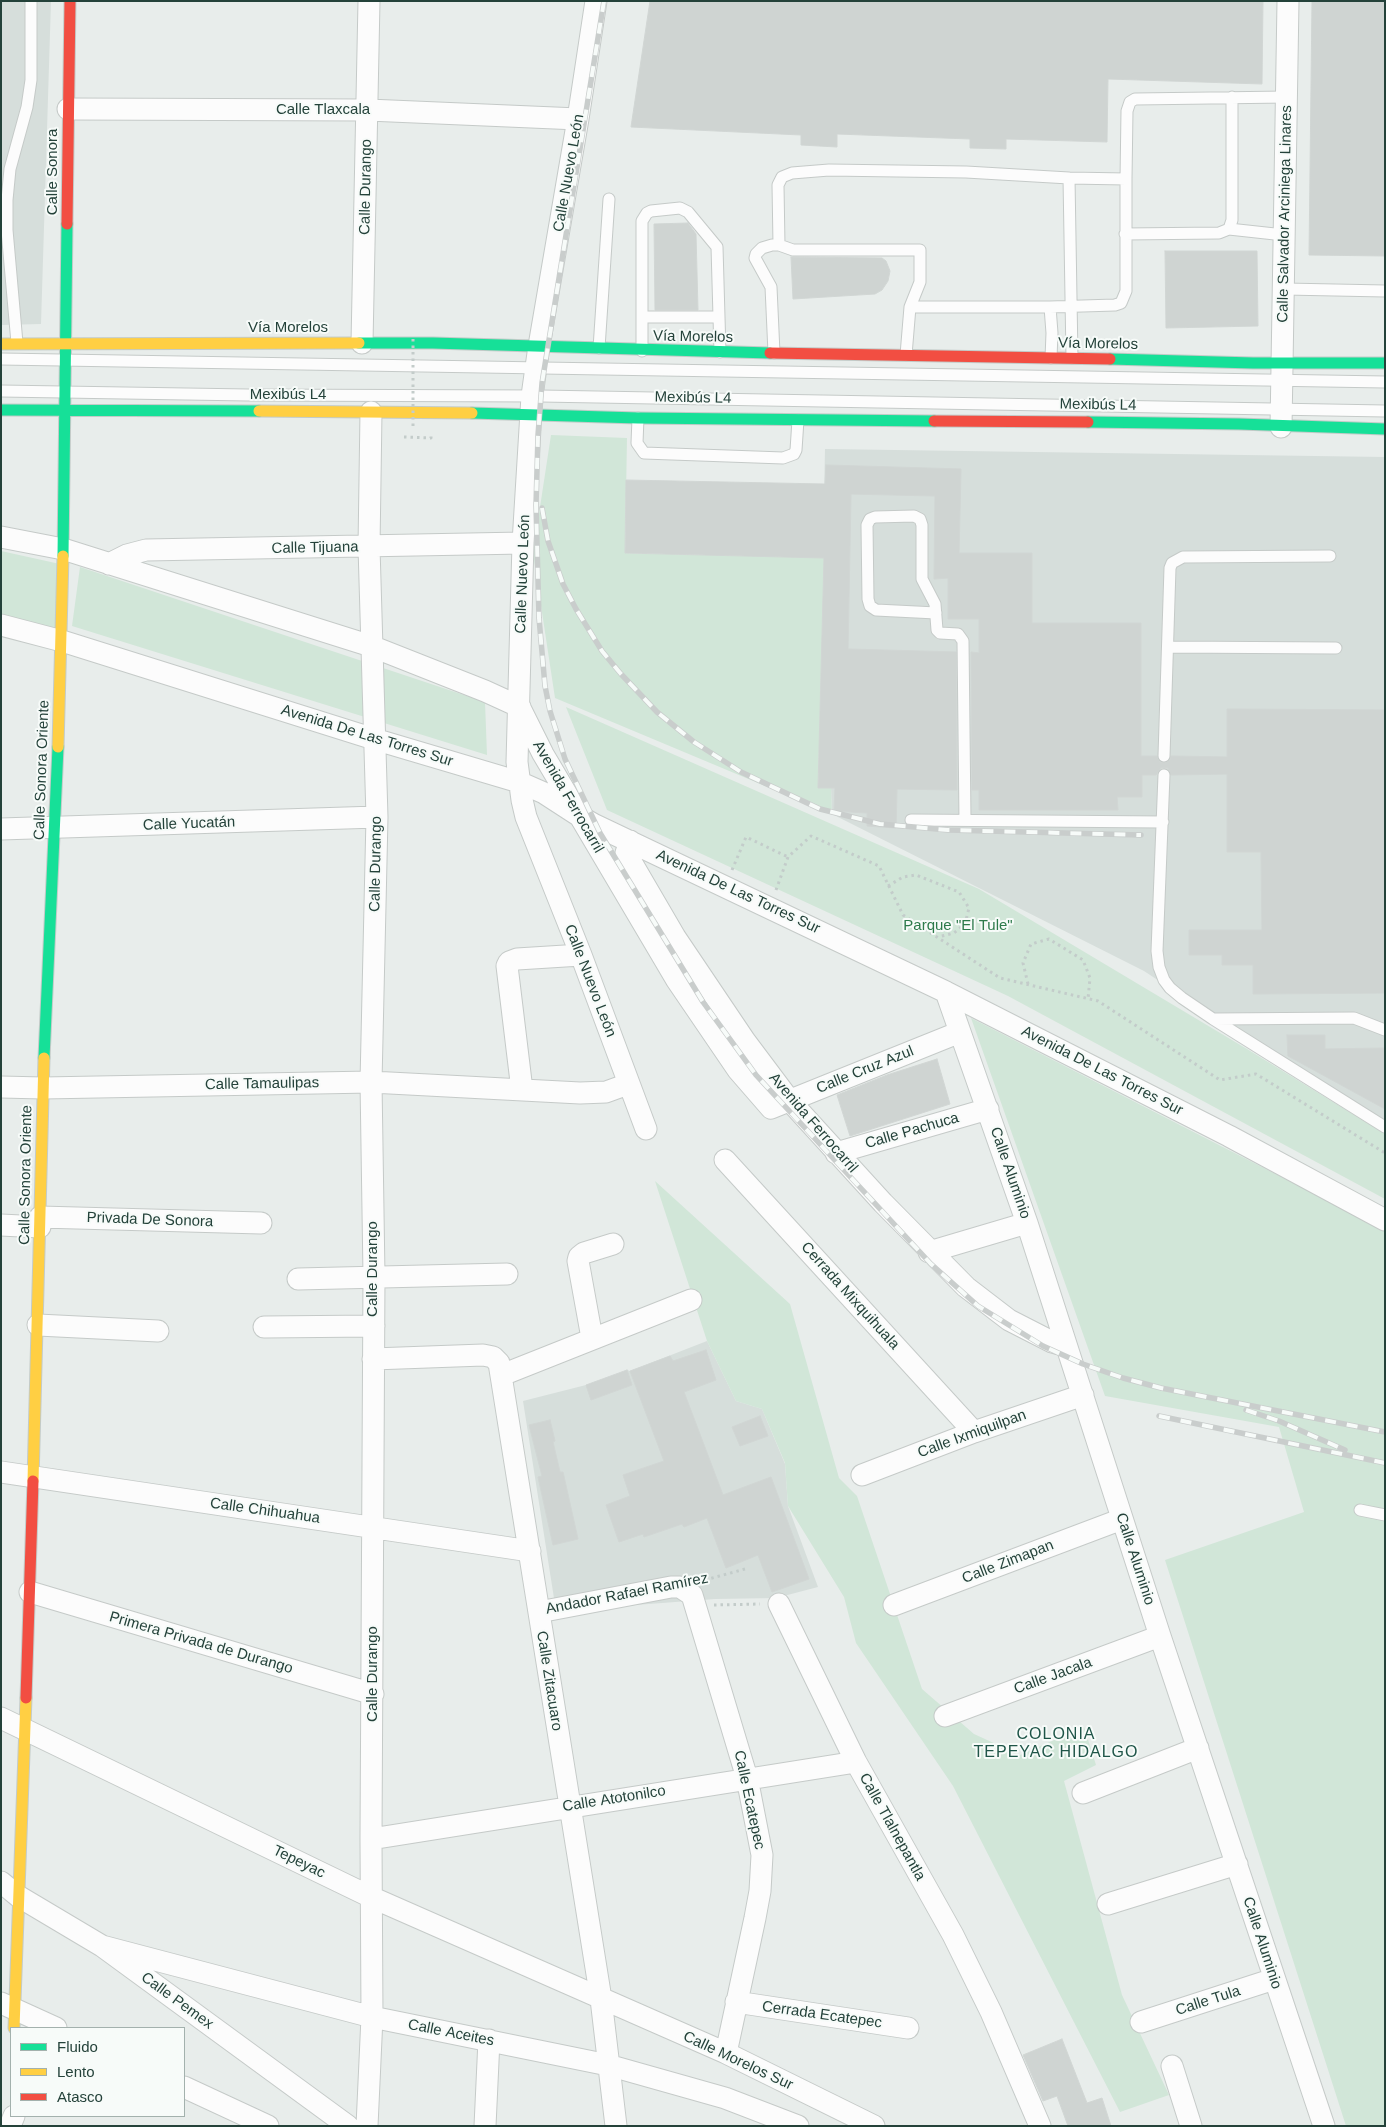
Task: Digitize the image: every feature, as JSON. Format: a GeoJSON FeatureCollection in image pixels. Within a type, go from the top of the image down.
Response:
{"type":"FeatureCollection","features":[{"type":"Feature","properties":{"kind":"main road","name":"Calle Sonora"},"geometry":{"type":"LineString","coordinates":[[67,342],[70,1]]}},
{"type":"Feature","properties":{"kind":"main road","name":"Vía Morelos"},"geometry":{"type":"LineString","coordinates":[[1,344],[67,342],[362,343],[539,346],[642,351],[906,354],[1072,358],[1282,372],[1385,363]]}},
{"type":"Feature","properties":{"kind":"main road","name":"Calle Sonora Oriente"},"geometry":{"type":"LineString","coordinates":[[10,2013],[9,1921],[18,1896],[30,1592],[43,1088],[62,641],[67,342]]}},
{"type":"Feature","properties":{"kind":"main road"},"geometry":{"type":"LineString","coordinates":[[1,410],[371,412],[531,405],[638,418],[1239,424],[1281,418],[1385,429]]}},
{"type":"Feature","properties":{"kind":"street","name":"Calle Durango"},"geometry":{"type":"LineString","coordinates":[[362,343],[369,1]]}},
{"type":"Feature","properties":{"kind":"street","name":"Calle Nuevo León"},"geometry":{"type":"LineString","coordinates":[[596,1],[531,405],[523,543],[520,707],[517,741],[519,782],[526,817],[581,955],[646,1129]]}},
{"type":"Feature","properties":{"kind":"street","name":"Calle Salvador Arciniega Linares"},"geometry":{"type":"LineString","coordinates":[[1281,418],[1288,1]]}},
{"type":"Feature","properties":{"kind":"street","name":"Calle Tlaxcala"},"geometry":{"type":"LineString","coordinates":[[68,109],[368,110],[578,119]]}},
{"type":"Feature","properties":{"kind":"street","name":"Calle Durango"},"geometry":{"type":"LineString","coordinates":[[367,2126],[372,2016],[374,1276],[371,1082],[377,817],[369,547],[371,412]]}},
{"type":"Feature","properties":{"kind":"street"},"geometry":{"type":"LineString","coordinates":[[1,537],[63,549],[371,646],[520,707]]}},
{"type":"Feature","properties":{"kind":"street","name":"Calle Tijuana"},"geometry":{"type":"LineString","coordinates":[[109,564],[127,555],[146,550],[523,543]]}},
{"type":"Feature","properties":{"kind":"street","name":"Avenida De Las Torres Sur"},"geometry":{"type":"LineString","coordinates":[[1,624],[62,641],[374,739],[519,782],[544,793],[581,818],[946,992],[1229,1136],[1385,1220]]}},
{"type":"Feature","properties":{"kind":"street","name":"Avenida Ferrocarril"},"geometry":{"type":"LineString","coordinates":[[520,707],[543,754],[676,978],[738,1070],[836,1153],[929,1252],[966,1287],[1009,1320],[1052,1342],[1066,1346]]}},
{"type":"Feature","properties":{"kind":"street","name":"Calle Yucatán"},"geometry":{"type":"LineString","coordinates":[[1,830],[377,817]]}},
{"type":"Feature","properties":{"kind":"street","name":"Avenida Ferrocarril"},"geometry":{"type":"LineString","coordinates":[[630,841],[626,853],[675,937],[745,1041],[780,1104]]}},
{"type":"Feature","properties":{"kind":"street"},"geometry":{"type":"LineString","coordinates":[[522,1090],[507,966],[509,962],[517,959],[581,955]]}},
{"type":"Feature","properties":{"kind":"street","name":"Calle Aluminio"},"geometry":{"type":"LineString","coordinates":[[946,992],[1027,1223],[1160,1636],[1324,2126]]}},
{"type":"Feature","properties":{"kind":"street","name":"Calle Cruz Azul"},"geometry":{"type":"LineString","coordinates":[[780,1104],[960,1032]]}},
{"type":"Feature","properties":{"kind":"street","name":"Calle Tamaulipas"},"geometry":{"type":"LineString","coordinates":[[1,1087],[43,1088],[371,1082],[597,1092],[628,1084]]}},
{"type":"Feature","properties":{"kind":"street","name":"Calle Pachuca"},"geometry":{"type":"LineString","coordinates":[[836,1153],[988,1109]]}},
{"type":"Feature","properties":{"kind":"street","name":"Cerrada Mixquihuala"},"geometry":{"type":"LineString","coordinates":[[725,1160],[974,1432]]}},
{"type":"Feature","properties":{"kind":"street","name":"Privada De Sonora"},"geometry":{"type":"LineString","coordinates":[[1,1225],[40,1222],[261,1223]]}},
{"type":"Feature","properties":{"kind":"street"},"geometry":{"type":"LineString","coordinates":[[929,1252],[1027,1223]]}},
{"type":"Feature","properties":{"kind":"street"},"geometry":{"type":"LineString","coordinates":[[592,1338],[578,1261],[579,1257],[584,1253],[613,1244]]}},
{"type":"Feature","properties":{"kind":"street"},"geometry":{"type":"LineString","coordinates":[[298,1279],[507,1274]]}},
{"type":"Feature","properties":{"kind":"street"},"geometry":{"type":"LineString","coordinates":[[502,1375],[691,1300]]}},
{"type":"Feature","properties":{"kind":"street"},"geometry":{"type":"LineString","coordinates":[[38,1324],[158,1331]]}},
{"type":"Feature","properties":{"kind":"street"},"geometry":{"type":"LineString","coordinates":[[264,1327],[374,1326]]}},
{"type":"Feature","properties":{"kind":"street","name":"Calle Zitacuaro"},"geometry":{"type":"LineString","coordinates":[[373,1359],[488,1356],[499,1363],[601,1999],[616,2126]]}},
{"type":"Feature","properties":{"kind":"street","name":"Calle Ixmiquilpan"},"geometry":{"type":"LineString","coordinates":[[862,1475],[974,1432],[1083,1395]]}},
{"type":"Feature","properties":{"kind":"street","name":"Calle Chihuahua"},"geometry":{"type":"LineString","coordinates":[[1,1472],[530,1550]]}},
{"type":"Feature","properties":{"kind":"street","name":"Calle Zimapan"},"geometry":{"type":"LineString","coordinates":[[894,1605],[1122,1519]]}},
{"type":"Feature","properties":{"kind":"street","name":"Andador Rafael Ramírez"},"geometry":{"type":"LineString","coordinates":[[539,1612],[680,1587]]}},
{"type":"Feature","properties":{"kind":"street","name":"Calle Ecatepec"},"geometry":{"type":"LineString","coordinates":[[680,1587],[692,1595],[696,1605],[747,1778],[762,1855],[755,1918],[726,2053]]}},
{"type":"Feature","properties":{"kind":"street","name":"Primera Privada de Durango"},"geometry":{"type":"LineString","coordinates":[[30,1592],[373,1694]]}},
{"type":"Feature","properties":{"kind":"street","name":"Calle Tlalnepantla"},"geometry":{"type":"LineString","coordinates":[[779,1604],[856,1762],[953,1934],[991,2012],[1040,2126]]}},
{"type":"Feature","properties":{"kind":"street","name":"Calle Jacala"},"geometry":{"type":"LineString","coordinates":[[945,1716],[1160,1636]]}},
{"type":"Feature","properties":{"kind":"street","name":"Tepeyac"},"geometry":{"type":"LineString","coordinates":[[1,1718],[371,1897],[601,1999]]}},
{"type":"Feature","properties":{"kind":"street"},"geometry":{"type":"LineString","coordinates":[[1083,1792],[1198,1748]]}},
{"type":"Feature","properties":{"kind":"street","name":"Calle Atotonilco"},"geometry":{"type":"LineString","coordinates":[[371,1839],[856,1762]]}},
{"type":"Feature","properties":{"kind":"street"},"geometry":{"type":"LineString","coordinates":[[1108,1904],[1236,1864]]}},
{"type":"Feature","properties":{"kind":"street","name":"Calle Pemex"},"geometry":{"type":"LineString","coordinates":[[1,1882],[18,1896],[102,1946],[348,2126]]}},
{"type":"Feature","properties":{"kind":"street","name":"Calle Aceites"},"geometry":{"type":"LineString","coordinates":[[102,1946],[372,2016],[608,2065],[725,2098],[798,2126]]}},
{"type":"Feature","properties":{"kind":"street","name":"Calle Tula"},"geometry":{"type":"LineString","coordinates":[[1141,2022],[1274,1979]]}},
{"type":"Feature","properties":{"kind":"street","name":"Calle Morelos Sur"},"geometry":{"type":"LineString","coordinates":[[601,1999],[726,2053],[874,2126]]}},
{"type":"Feature","properties":{"kind":"street","name":"Cerrada Ecatepec"},"geometry":{"type":"LineString","coordinates":[[736,2002],[908,2028]]}},
{"type":"Feature","properties":{"kind":"street"},"geometry":{"type":"LineString","coordinates":[[10,2013],[53,2027]]}},
{"type":"Feature","properties":{"kind":"street"},"geometry":{"type":"LineString","coordinates":[[485,2126],[489,2040]]}},
{"type":"Feature","properties":{"kind":"street"},"geometry":{"type":"LineString","coordinates":[[1172,2066],[1191,2126]]}},
{"type":"Feature","properties":{"kind":"street"},"geometry":{"type":"LineString","coordinates":[[185,2087],[268,2126]]}},
{"type":"Feature","properties":{"kind":"lane"},"geometry":{"type":"LineString","coordinates":[[17,343],[7,230],[6,168],[27,107],[31,80],[31,1]]}},
{"type":"Feature","properties":{"kind":"lane"},"geometry":{"type":"LineString","coordinates":[[1229,229],[1232,220],[1232,97]]}},
{"type":"Feature","properties":{"kind":"lane"},"geometry":{"type":"LineString","coordinates":[[910,307],[1070,307],[1110,306],[1121,303],[1126,291],[1127,111],[1130,102],[1140,98],[1287,97]]}},
{"type":"Feature","properties":{"kind":"lane"},"geometry":{"type":"LineString","coordinates":[[779,245],[778,185],[782,177],[792,173],[829,170],[966,172],[1126,179]]}},
{"type":"Feature","properties":{"kind":"lane"},"geometry":{"type":"LineString","coordinates":[[1070,178],[1072,358]]}},
{"type":"Feature","properties":{"kind":"lane"},"geometry":{"type":"LineString","coordinates":[[599,350],[610,199]]}},
{"type":"Feature","properties":{"kind":"lane"},"geometry":{"type":"LineString","coordinates":[[642,351],[642,221],[651,211],[680,208],[688,212],[716,247],[720,352]]}},
{"type":"Feature","properties":{"kind":"lane"},"geometry":{"type":"LineString","coordinates":[[1125,234],[1219,233],[1229,229],[1284,234]]}},
{"type":"Feature","properties":{"kind":"lane"},"geometry":{"type":"LineString","coordinates":[[774,353],[772,287],[758,266],[756,254],[767,246],[779,245],[793,250],[920,250],[920,282],[910,307],[906,354]]}},
{"type":"Feature","properties":{"kind":"lane"},"geometry":{"type":"LineString","coordinates":[[1284,289],[1385,291]]}},
{"type":"Feature","properties":{"kind":"lane"},"geometry":{"type":"LineString","coordinates":[[1050,307],[1051,358]]}},
{"type":"Feature","properties":{"kind":"lane"},"geometry":{"type":"LineString","coordinates":[[642,317],[719,317]]}},
{"type":"Feature","properties":{"kind":"lane","name":"Mexibús L4"},"geometry":{"type":"LineString","coordinates":[[1,359],[536,368],[1282,372],[1385,382]]}},
{"type":"Feature","properties":{"kind":"lane","name":"Mexibús L4"},"geometry":{"type":"LineString","coordinates":[[1,392],[66,391],[258,395],[531,405],[1281,418],[1385,411]]}},
{"type":"Feature","properties":{"kind":"lane"},"geometry":{"type":"LineString","coordinates":[[638,418],[637,443],[644,453],[783,458],[794,454],[796,450],[798,420]]}},
{"type":"Feature","properties":{"kind":"lane"},"geometry":{"type":"LineString","coordinates":[[936,612],[876,610],[870,606],[868,600],[867,525],[870,519],[914,516],[920,519],[922,525],[922,579],[934,599],[936,612],[936,627],[938,632],[958,634],[962,637],[964,645],[965,820]]}},
{"type":"Feature","properties":{"kind":"lane"},"geometry":{"type":"LineString","coordinates":[[1164,756],[1169,647],[1170,568],[1175,560],[1183,556],[1330,556]]}},
{"type":"Feature","properties":{"kind":"lane"},"geometry":{"type":"LineString","coordinates":[[1169,647],[1336,648]]}},
{"type":"Feature","properties":{"kind":"lane"},"geometry":{"type":"LineString","coordinates":[[1164,775],[1157,952],[1159,967],[1170,988],[1214,1019],[1385,1127]]}},
{"type":"Feature","properties":{"kind":"lane"},"geometry":{"type":"LineString","coordinates":[[911,820],[1163,822]]}},
{"type":"Feature","properties":{"kind":"lane"},"geometry":{"type":"LineString","coordinates":[[1214,1019],[1354,1018],[1385,1030]]}},
{"type":"Feature","properties":{"kind":"lane"},"geometry":{"type":"LineString","coordinates":[[1360,1510],[1385,1515]]}},
{"type":"Feature","properties":{"kind":"path"},"geometry":{"type":"LineString","coordinates":[[412,339],[413,428]]}},
{"type":"Feature","properties":{"kind":"path"},"geometry":{"type":"LineString","coordinates":[[412,437],[431,438]]}},
{"type":"Feature","properties":{"kind":"path"},"geometry":{"type":"LineString","coordinates":[[770,907],[788,857],[812,836],[879,866],[903,915],[1000,978],[1098,1001],[1220,1080],[1256,1074],[1385,1153]]}},
{"type":"Feature","properties":{"kind":"path"},"geometry":{"type":"LineString","coordinates":[[725,887],[746,837],[788,857]]}},
{"type":"Feature","properties":{"kind":"path"},"geometry":{"type":"LineString","coordinates":[[888,886],[903,877],[916,875],[958,892],[969,908],[966,924],[954,933],[937,937]]}},
{"type":"Feature","properties":{"kind":"path"},"geometry":{"type":"LineString","coordinates":[[1028,984],[1023,963],[1031,944],[1049,939],[1083,960],[1090,978],[1088,998]]}},
{"type":"Feature","properties":{"kind":"path","name":"Andador Rafael Ramírez"},"geometry":{"type":"LineString","coordinates":[[680,1587],[745,1569]]}},
{"type":"Feature","properties":{"kind":"path"},"geometry":{"type":"LineString","coordinates":[[696,1605],[779,1604]]}},
{"type":"Feature","properties":{"kind":"shaded area"},"geometry":{"type":"Polygon","coordinates":[[[1,1],[51,1],[41,324],[1,325],[1,1]]]}},
{"type":"Feature","properties":{"kind":"shaded area"},"geometry":{"type":"Polygon","coordinates":[[[825,449],[1385,457],[1385,1130],[1144,971],[832,814],[831,788],[818,788],[825,449]]]}},
{"type":"Feature","properties":{"kind":"shaded area"},"geometry":{"type":"Polygon","coordinates":[[[707,1341],[736,1401],[762,1409],[785,1464],[788,1506],[818,1587],[776,1598],[715,1599],[556,1611],[523,1401],[586,1385],[627,1370],[630,1371],[707,1341]]]}},
{"type":"Feature","properties":{"kind":"green space"},"geometry":{"type":"Polygon","coordinates":[[[551,435],[627,438],[625,553],[824,557],[818,788],[831,788],[832,814],[555,698],[533,553],[551,435]]]}},
{"type":"Feature","properties":{"kind":"green space"},"geometry":{"type":"Polygon","coordinates":[[[1,551],[69,566],[62,641],[1,624],[1,551]]]}},
{"type":"Feature","properties":{"kind":"green space"},"geometry":{"type":"Polygon","coordinates":[[[80,567],[485,702],[487,755],[72,626],[80,567]]]}},
{"type":"Feature","properties":{"kind":"green space","name":"Parque \"El Tule\""},"geometry":{"type":"Polygon","coordinates":[[[566,707],[979,889],[1247,1049],[1385,1134],[1385,1199],[1008,996],[607,810],[566,707]]]}},
{"type":"Feature","properties":{"kind":"green space"},"geometry":{"type":"Polygon","coordinates":[[[971,1018],[1385,1230],[1385,2126],[1346,2126],[1165,1560],[1304,1512],[1279,1427],[1105,1396],[971,1018]]]}},
{"type":"Feature","properties":{"kind":"green space"},"geometry":{"type":"Polygon","coordinates":[[[655,1181],[790,1304],[839,1478],[857,1496],[922,1689],[974,1734],[1020,1755],[1084,1727],[1096,1765],[1064,1781],[1122,1995],[1169,2095],[1120,2112],[953,1786],[856,1643],[844,1597],[788,1506],[785,1463],[762,1409],[736,1401],[707,1341],[655,1181]]]}},
{"type":"Feature","properties":{"kind":"building"},"geometry":{"type":"Polygon","coordinates":[[[650,1],[1263,1],[1262,84],[1108,79],[1107,142],[1006,139],[1006,149],[970,148],[970,139],[837,134],[837,147],[801,145],[801,135],[631,127],[650,1]]]}},
{"type":"Feature","properties":{"kind":"building"},"geometry":{"type":"Polygon","coordinates":[[[1312,1],[1385,1],[1385,256],[1309,255],[1312,1]]]}},
{"type":"Feature","properties":{"kind":"building"},"geometry":{"type":"Polygon","coordinates":[[[688,223],[696,234],[698,310],[655,310],[654,224],[688,223]]]}},
{"type":"Feature","properties":{"kind":"building"},"geometry":{"type":"Polygon","coordinates":[[[1165,251],[1257,251],[1258,326],[1166,328],[1165,251]]]}},
{"type":"Feature","properties":{"kind":"building"},"geometry":{"type":"Polygon","coordinates":[[[791,257],[882,258],[886,261],[890,271],[888,281],[882,290],[875,294],[793,299],[791,257]]]}},
{"type":"Feature","properties":{"kind":"building"},"geometry":{"type":"Polygon","coordinates":[[[826,465],[961,469],[959,553],[1032,553],[1032,623],[1141,623],[1141,756],[1157,756],[1160,762],[1164,763],[1170,760],[1171,756],[1227,757],[1227,709],[1385,710],[1385,993],[1253,994],[1253,965],[1222,965],[1222,955],[1189,955],[1189,930],[1262,930],[1261,852],[1227,852],[1227,774],[1171,775],[1168,768],[1161,768],[1156,775],[1142,775],[1142,797],[1117,797],[1118,810],[979,810],[979,790],[972,790],[971,652],[979,653],[979,619],[948,619],[948,578],[934,579],[935,496],[851,494],[848,649],[956,652],[957,790],[897,789],[896,828],[867,826],[867,813],[834,811],[835,788],[818,788],[824,558],[625,553],[626,480],[825,484],[826,465]]]}},
{"type":"Feature","properties":{"kind":"building"},"geometry":{"type":"Polygon","coordinates":[[[1287,1035],[1325,1035],[1325,1049],[1385,1048],[1385,1109],[1288,1056],[1287,1035]]]}},
{"type":"Feature","properties":{"kind":"building"},"geometry":{"type":"Polygon","coordinates":[[[937,1059],[950,1104],[850,1136],[837,1095],[887,1075],[937,1059]]]}},
{"type":"Feature","properties":{"kind":"building"},"geometry":{"type":"Polygon","coordinates":[[[706,1350],[716,1380],[684,1392],[723,1495],[771,1477],[809,1579],[772,1592],[758,1555],[726,1568],[707,1518],[684,1527],[682,1524],[644,1537],[643,1534],[619,1542],[606,1505],[630,1496],[623,1475],[664,1461],[630,1371],[670,1356],[673,1361],[706,1350]]]}},
{"type":"Feature","properties":{"kind":"building"},"geometry":{"type":"Polygon","coordinates":[[[627,1370],[632,1385],[591,1400],[586,1385],[627,1370]]]}},
{"type":"Feature","properties":{"kind":"building"},"geometry":{"type":"Polygon","coordinates":[[[760,1416],[768,1436],[740,1446],[732,1427],[760,1416]]]}},
{"type":"Feature","properties":{"kind":"building"},"geometry":{"type":"Polygon","coordinates":[[[550,1420],[560,1472],[563,1472],[578,1539],[553,1545],[538,1477],[542,1476],[529,1425],[550,1420]]]}},
{"type":"Feature","properties":{"kind":"building"},"geometry":{"type":"Polygon","coordinates":[[[1062,2039],[1087,2103],[1102,2098],[1111,2126],[1068,2126],[1057,2096],[1043,2101],[1023,2055],[1062,2039]]]}},
{"type":"Feature","properties":{"kind":"railway"},"geometry":{"type":"LineString","coordinates":[[604,1],[542,383],[536,505],[539,618],[545,686],[550,711],[565,759],[600,833],[703,1002],[756,1075],[931,1264],[978,1306],[1043,1346],[1083,1364],[1123,1378],[1161,1388],[1385,1432]]}},
{"type":"Feature","properties":{"kind":"railway"},"geometry":{"type":"LineString","coordinates":[[542,508],[548,541],[563,584],[602,651],[657,712],[694,742],[741,772],[820,809],[880,824],[948,830],[1141,835]]}},
{"type":"Feature","properties":{"kind":"railway"},"geometry":{"type":"LineString","coordinates":[[1246,1410],[1279,1421],[1345,1450]]}},
{"type":"Feature","properties":{"kind":"railway"},"geometry":{"type":"LineString","coordinates":[[1159,1416],[1385,1463]]}},
{"type":"Feature","properties":{"kind":"traffic: fast"},"geometry":{"type":"LineString","coordinates":[[63,556],[67,224]]}},
{"type":"Feature","properties":{"kind":"traffic: fast"},"geometry":{"type":"LineString","coordinates":[[359,343],[433,343],[770,353]]}},
{"type":"Feature","properties":{"kind":"traffic: fast"},"geometry":{"type":"LineString","coordinates":[[1110,359],[1253,363],[1385,363]]}},
{"type":"Feature","properties":{"kind":"traffic: fast"},"geometry":{"type":"LineString","coordinates":[[1,410],[259,411]]}},
{"type":"Feature","properties":{"kind":"traffic: fast"},"geometry":{"type":"LineString","coordinates":[[472,413],[638,418],[934,421]]}},
{"type":"Feature","properties":{"kind":"traffic: fast"},"geometry":{"type":"LineString","coordinates":[[1088,422],[1239,424],[1385,429]]}},
{"type":"Feature","properties":{"kind":"traffic: fast"},"geometry":{"type":"LineString","coordinates":[[44,1058],[58,747]]}},
{"type":"Feature","properties":{"kind":"traffic: slow"},"geometry":{"type":"LineString","coordinates":[[1,344],[359,343]]}},
{"type":"Feature","properties":{"kind":"traffic: slow"},"geometry":{"type":"LineString","coordinates":[[259,411],[472,413]]}},
{"type":"Feature","properties":{"kind":"traffic: slow"},"geometry":{"type":"LineString","coordinates":[[58,747],[63,556]]}},
{"type":"Feature","properties":{"kind":"traffic: slow"},"geometry":{"type":"LineString","coordinates":[[33,1481],[44,1058]]}},
{"type":"Feature","properties":{"kind":"traffic: slow"},"geometry":{"type":"LineString","coordinates":[[14,2027],[26,1698]]}},
{"type":"Feature","properties":{"kind":"traffic: jam"},"geometry":{"type":"LineString","coordinates":[[67,224],[70,1]]}},
{"type":"Feature","properties":{"kind":"traffic: jam"},"geometry":{"type":"LineString","coordinates":[[770,353],[1110,359]]}},
{"type":"Feature","properties":{"kind":"traffic: jam"},"geometry":{"type":"LineString","coordinates":[[934,421],[1088,422]]}},
{"type":"Feature","properties":{"kind":"traffic: jam"},"geometry":{"type":"LineString","coordinates":[[26,1698],[33,1481]]}},
{"type":"Feature","properties":{"kind":"district","name":"COLONIA TEPEYAC HIDALGO"},"geometry":{"type":"Point","coordinates":[1056,1744]}}]}
